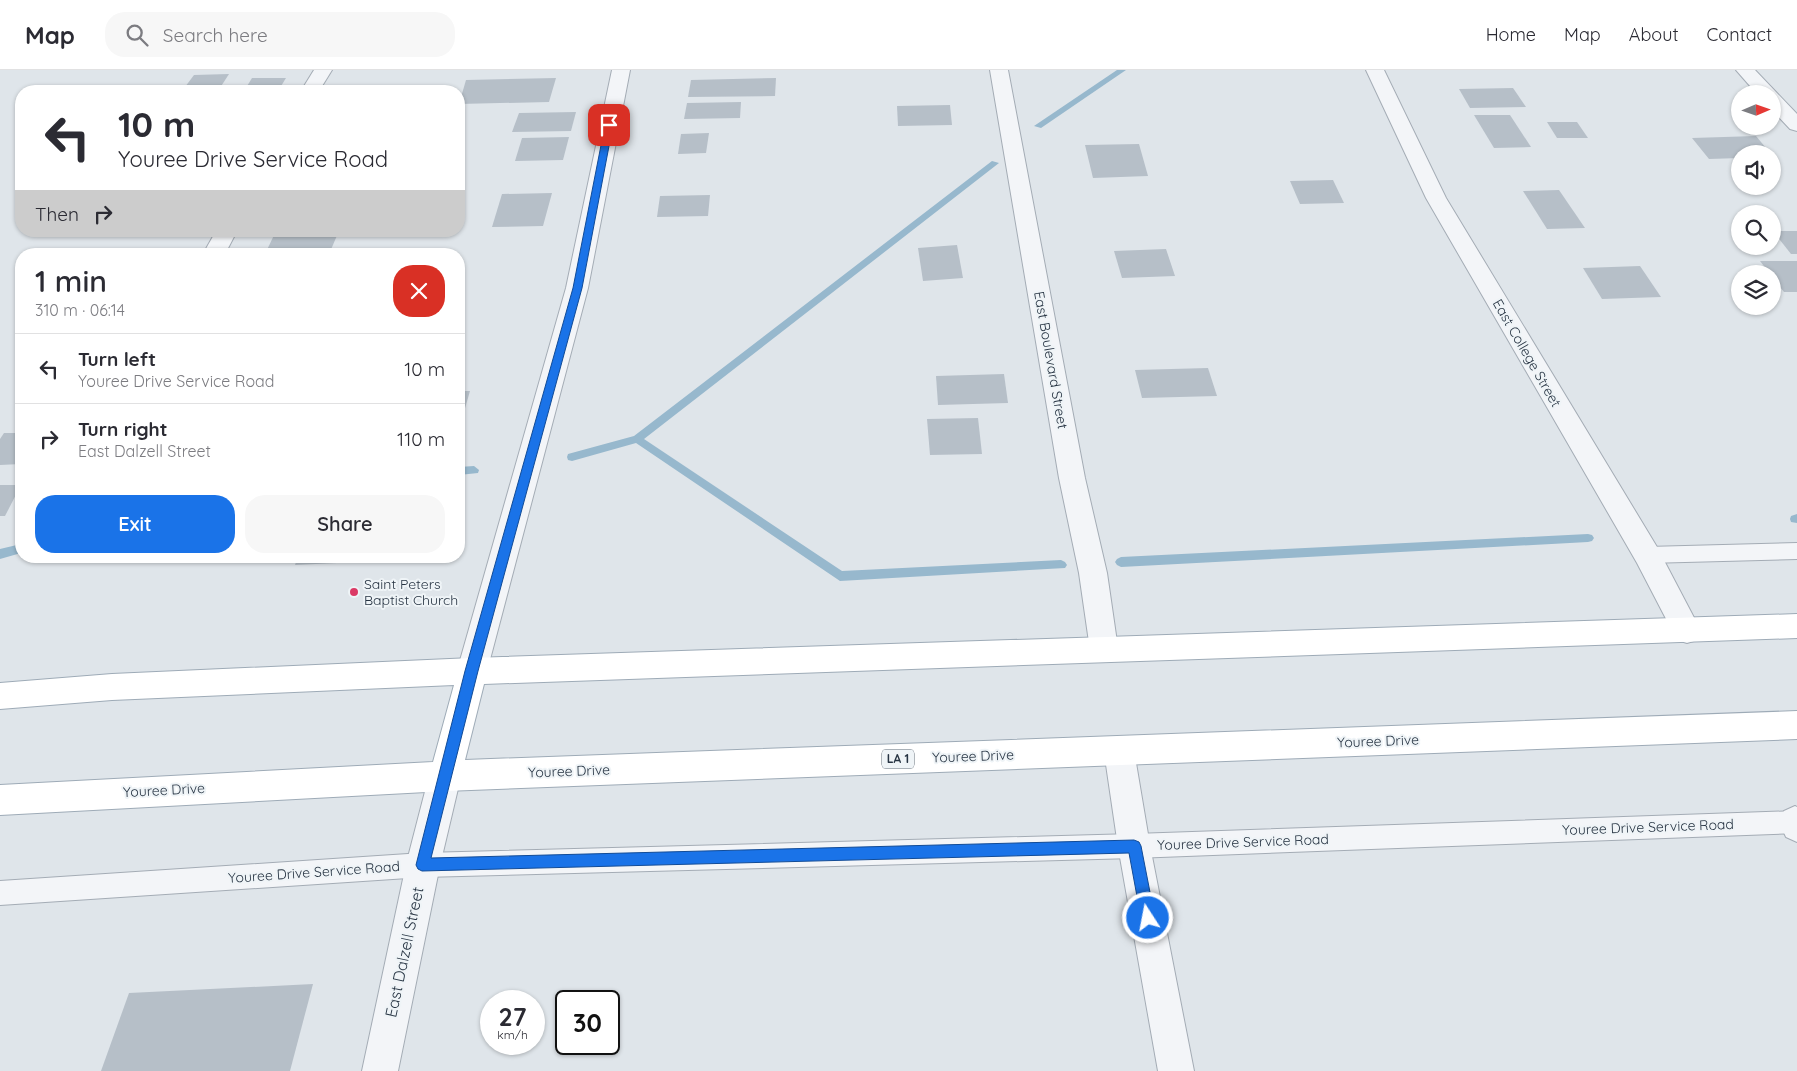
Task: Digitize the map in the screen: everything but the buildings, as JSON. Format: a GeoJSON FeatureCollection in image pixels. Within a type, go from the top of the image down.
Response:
{"type":"FeatureCollection","features":[{"type":"Feature","properties":{"kind":"main road"},"geometry":{"type":"LineString","coordinates":[[0,696],[112,687],[472,671],[1797,626]]}},
{"type":"Feature","properties":{"kind":"main road"},"geometry":{"type":"LineString","coordinates":[[446,776],[472,671]]}},
{"type":"Feature","properties":{"kind":"main road","name":"Youree Drive"},"geometry":{"type":"LineString","coordinates":[[0,800],[446,776],[1797,725]]}},
{"type":"Feature","properties":{"kind":"street"},"geometry":{"type":"LineString","coordinates":[[313,85],[322,70]]}},
{"type":"Feature","properties":{"kind":"street"},"geometry":{"type":"LineString","coordinates":[[472,671],[577,288],[621,70]]}},
{"type":"Feature","properties":{"kind":"street","name":"East Boulevard Street"},"geometry":{"type":"LineString","coordinates":[[999,70],[1072,478],[1093,573],[1104,649]]}},
{"type":"Feature","properties":{"kind":"street","name":"East College Street"},"geometry":{"type":"LineString","coordinates":[[1375,70],[1436,198],[1647,555],[1687,631]]}},
{"type":"Feature","properties":{"kind":"street"},"geometry":{"type":"LineString","coordinates":[[1745,70],[1759,85]]}},
{"type":"Feature","properties":{"kind":"street"},"geometry":{"type":"LineString","coordinates":[[1781,108],[1797,125]]}},
{"type":"Feature","properties":{"kind":"street"},"geometry":{"type":"LineString","coordinates":[[217,248],[224,237]]}},
{"type":"Feature","properties":{"kind":"street"},"geometry":{"type":"LineString","coordinates":[[1119,751],[1134,846],[1176,1071]]}},
{"type":"Feature","properties":{"kind":"street","name":"East Dalzell Street"},"geometry":{"type":"LineString","coordinates":[[380,1071],[422,865],[446,776]]}},
{"type":"Feature","properties":{"kind":"lane"},"geometry":{"type":"LineString","coordinates":[[1647,555],[1797,551]]}},
{"type":"Feature","properties":{"kind":"lane","name":"Youree Drive Service Road"},"geometry":{"type":"LineString","coordinates":[[0,893],[422,865],[1134,846],[1796,823]]}},
{"type":"Feature","properties":{"kind":"waterway"},"geometry":{"type":"LineString","coordinates":[[1038,126],[1122,70]]}},
{"type":"Feature","properties":{"kind":"waterway"},"geometry":{"type":"LineString","coordinates":[[637,439],[995,163]]}},
{"type":"Feature","properties":{"kind":"waterway"},"geometry":{"type":"LineString","coordinates":[[572,457],[637,439]]}},
{"type":"Feature","properties":{"kind":"waterway"},"geometry":{"type":"LineString","coordinates":[[637,439],[840,576],[1061,565]]}},
{"type":"Feature","properties":{"kind":"waterway"},"geometry":{"type":"LineString","coordinates":[[465,471],[474,470]]}},
{"type":"Feature","properties":{"kind":"waterway"},"geometry":{"type":"LineString","coordinates":[[1121,562],[1588,538]]}},
{"type":"Feature","properties":{"kind":"waterway"},"geometry":{"type":"LineString","coordinates":[[0,554],[15,550]]}},
{"type":"Feature","properties":{"kind":"place","name":"Saint Peters Baptist Church"},"geometry":{"type":"Point","coordinates":[354,592]}},
{"type":"Feature","properties":{"kind":"route"},"geometry":{"type":"LineString","coordinates":[[609,125],[596,201],[577,288],[472,671],[422,865],[1134,846],[1148,918]]}}]}
